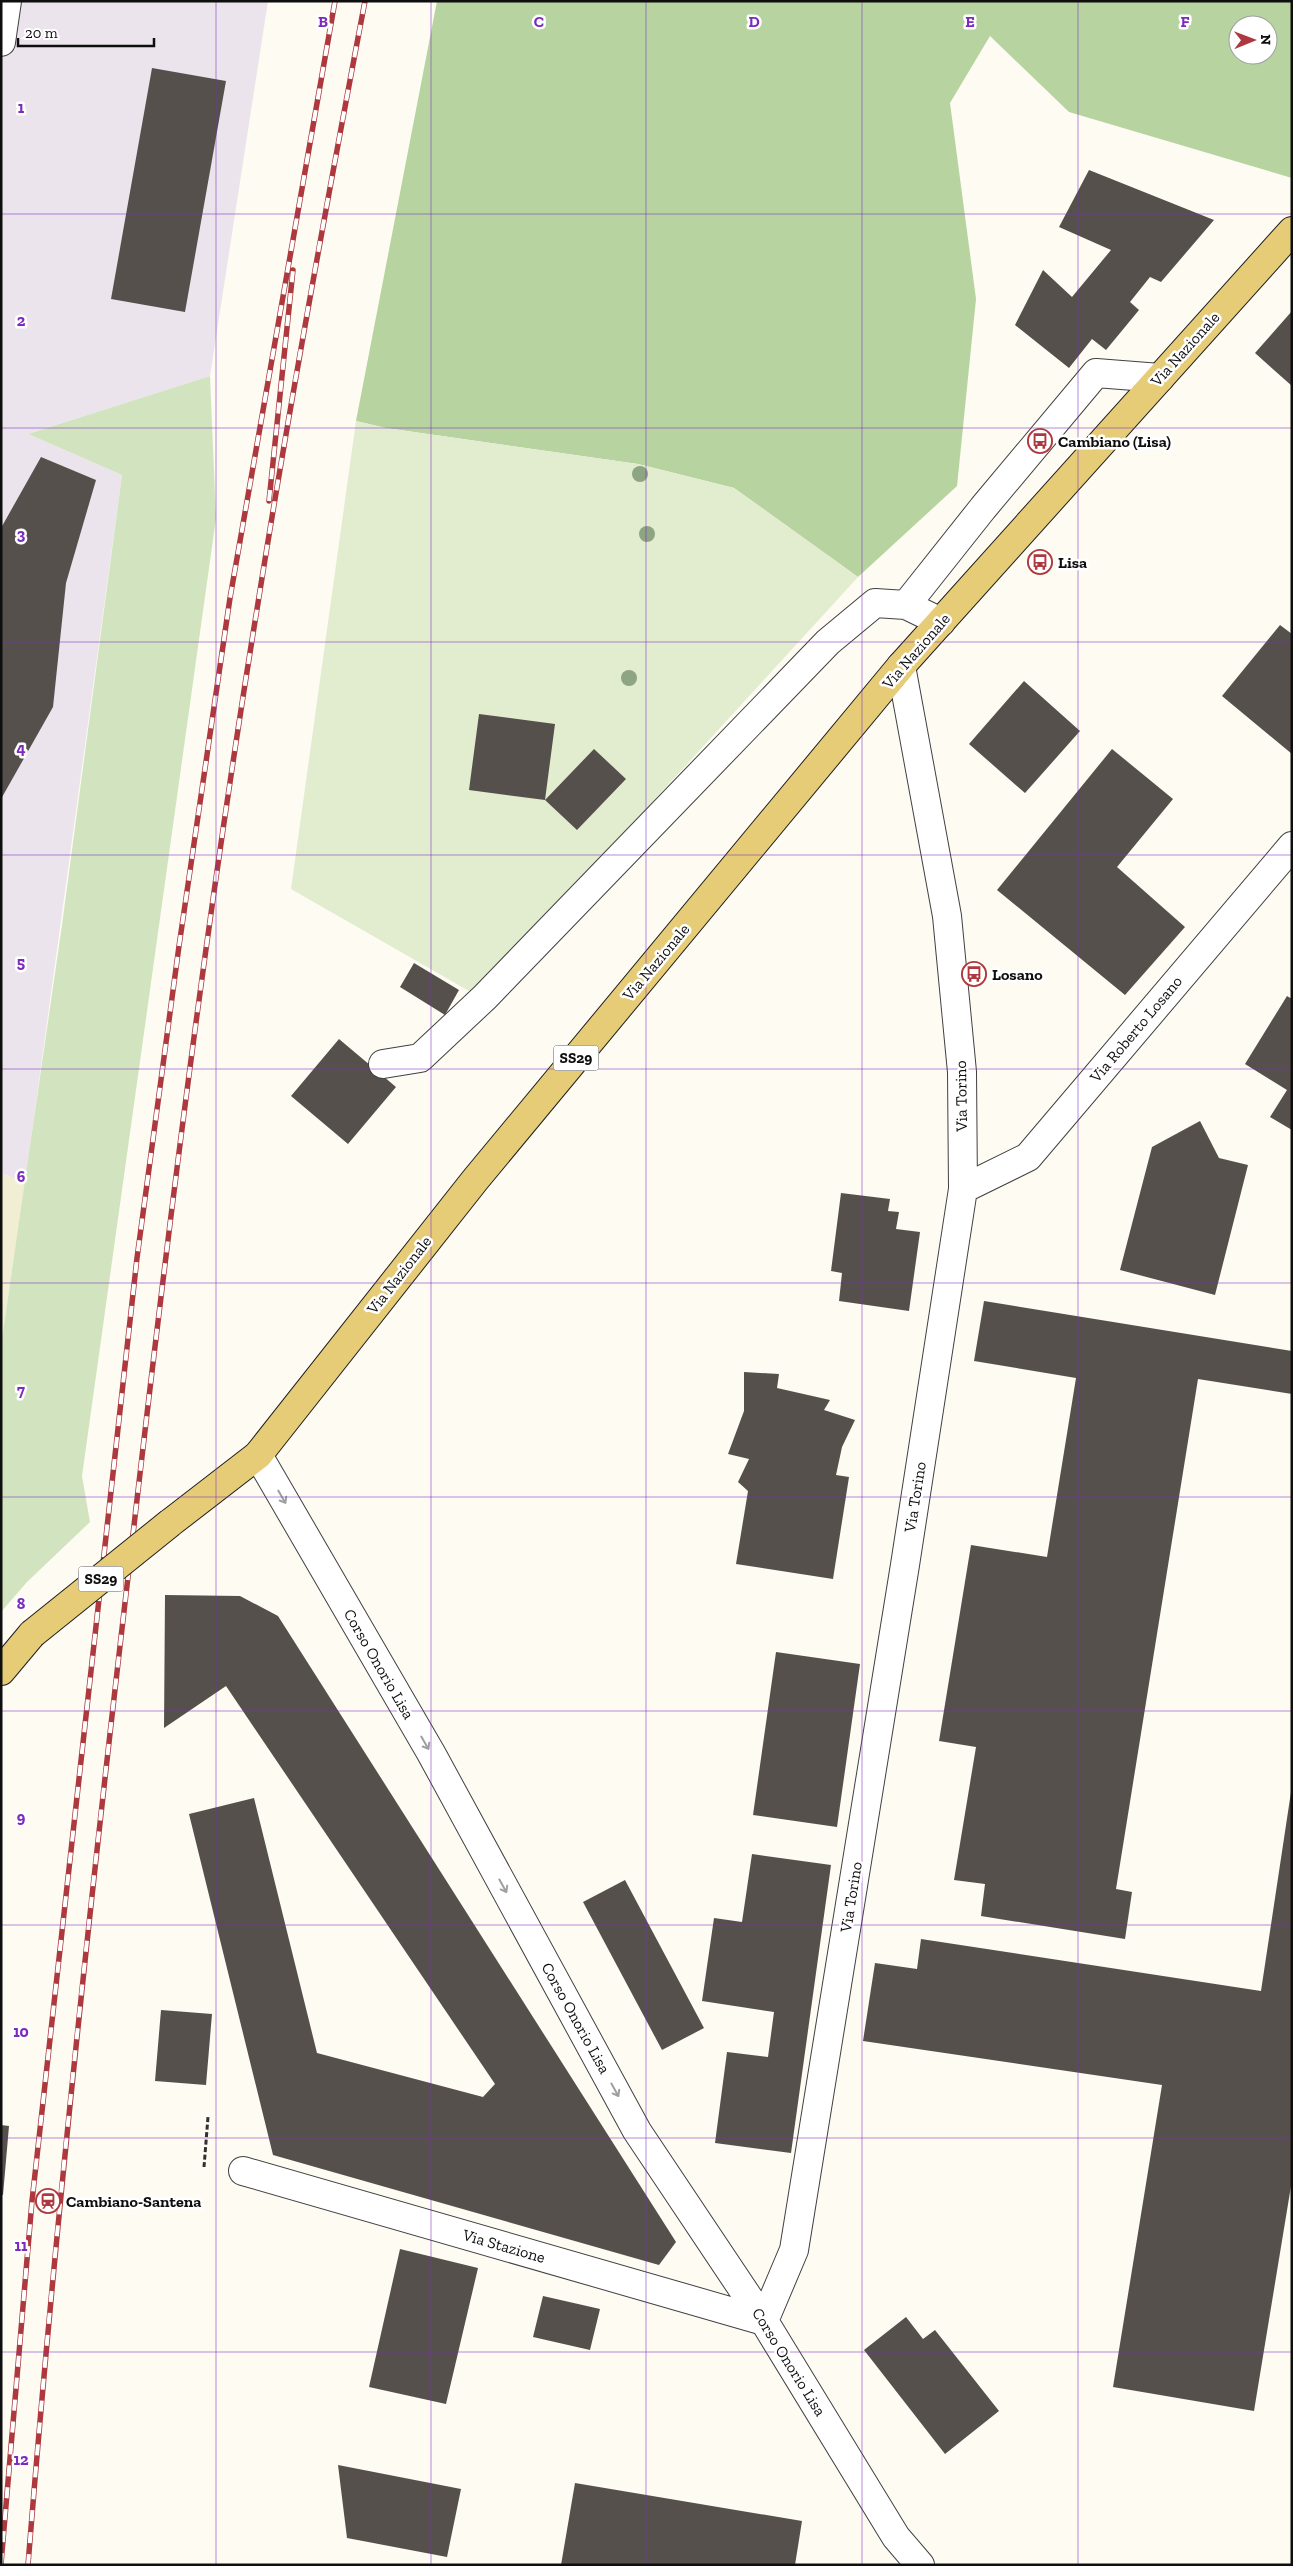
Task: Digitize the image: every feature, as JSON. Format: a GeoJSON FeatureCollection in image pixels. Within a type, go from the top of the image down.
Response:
{"type":"FeatureCollection","features":[{"type":"Feature","properties":{"kind":"main road","name":"Via Nazionale"},"geometry":{"type":"LineString","coordinates":[[1,1671],[32,1634],[258,1455],[475,1180],[902,666],[1292,231]]}},
{"type":"Feature","properties":{"kind":"street"},"geometry":{"type":"LineString","coordinates":[[1,42],[7,1]]}},
{"type":"Feature","properties":{"kind":"street"},"geometry":{"type":"LineString","coordinates":[[906,604],[983,508],[1096,373],[1160,378]]}},
{"type":"Feature","properties":{"kind":"street"},"geometry":{"type":"LineString","coordinates":[[384,1064],[420,1058],[485,997],[828,642],[875,603],[906,604],[941,622]]}},
{"type":"Feature","properties":{"kind":"street","name":"Via Torino"},"geometry":{"type":"LineString","coordinates":[[764,2320],[794,2250],[904,1575],[963,1189],[962,1072],[947,916],[902,666]]}},
{"type":"Feature","properties":{"kind":"street","name":"Via Roberto Losano"},"geometry":{"type":"LineString","coordinates":[[963,1189],[1028,1157],[1292,846]]}},
{"type":"Feature","properties":{"kind":"street","name":"Corso Onorio Lisa"},"geometry":{"type":"LineString","coordinates":[[258,1455],[431,1753],[637,2131],[764,2320],[896,2537],[920,2565]]}},
{"type":"Feature","properties":{"kind":"street","name":"Via Stazione"},"geometry":{"type":"LineString","coordinates":[[243,2171],[764,2320]]}},
{"type":"Feature","properties":{"kind":"shaded area"},"geometry":{"type":"Polygon","coordinates":[[[1,1],[268,1],[210,376],[28,434],[122,475],[25,1183],[1,1173],[1,1]]]}},
{"type":"Feature","properties":{"kind":"shaded area"},"geometry":{"type":"Polygon","coordinates":[[[1,1173],[25,1183],[1,1346],[1,1173]]]}},
{"type":"Feature","properties":{"kind":"green space"},"geometry":{"type":"Polygon","coordinates":[[[437,1],[1292,1],[1292,178],[1069,112],[990,36],[950,103],[976,299],[957,486],[858,577],[734,488],[638,464],[386,428],[356,421],[437,1]]]}},
{"type":"Feature","properties":{"kind":"green space"},"geometry":{"type":"Polygon","coordinates":[[[210,376],[216,518],[82,1476],[90,1522],[27,1582],[1,1612],[1,1346],[62,925],[122,475],[28,434],[210,376]]]}},
{"type":"Feature","properties":{"kind":"green space"},"geometry":{"type":"Polygon","coordinates":[[[356,421],[386,428],[638,464],[734,488],[858,577],[476,995],[291,889],[356,421]]]}},
{"type":"Feature","properties":{"kind":"building"},"geometry":{"type":"Polygon","coordinates":[[[152,68],[226,81],[185,312],[111,299],[152,68]]]}},
{"type":"Feature","properties":{"kind":"building"},"geometry":{"type":"Polygon","coordinates":[[[1089,170],[1214,220],[1161,282],[1150,277],[1130,302],[1139,310],[1106,350],[1092,339],[1069,368],[1015,325],[1043,270],[1072,297],[1111,250],[1059,227],[1089,170]]]}},
{"type":"Feature","properties":{"kind":"building"},"geometry":{"type":"Polygon","coordinates":[[[1292,311],[1292,386],[1255,353],[1292,311]]]}},
{"type":"Feature","properties":{"kind":"building"},"geometry":{"type":"Polygon","coordinates":[[[41,457],[96,480],[66,583],[53,707],[1,799],[1,528],[41,457]]]}},
{"type":"Feature","properties":{"kind":"building"},"geometry":{"type":"Polygon","coordinates":[[[1280,625],[1292,634],[1292,754],[1222,696],[1280,625]]]}},
{"type":"Feature","properties":{"kind":"building"},"geometry":{"type":"Polygon","coordinates":[[[1024,681],[1080,731],[1025,793],[969,744],[1024,681]]]}},
{"type":"Feature","properties":{"kind":"building"},"geometry":{"type":"Polygon","coordinates":[[[479,714],[555,724],[545,800],[469,790],[479,714]]]}},
{"type":"Feature","properties":{"kind":"building"},"geometry":{"type":"Polygon","coordinates":[[[594,749],[626,779],[577,830],[545,800],[594,749]]]}},
{"type":"Feature","properties":{"kind":"building"},"geometry":{"type":"Polygon","coordinates":[[[1112,749],[1173,799],[1117,867],[1185,927],[1125,995],[997,890],[1112,749]]]}},
{"type":"Feature","properties":{"kind":"building"},"geometry":{"type":"Polygon","coordinates":[[[414,963],[459,990],[445,1015],[400,987],[414,963]]]}},
{"type":"Feature","properties":{"kind":"building"},"geometry":{"type":"Polygon","coordinates":[[[1287,996],[1292,999],[1292,1130],[1270,1117],[1287,1090],[1245,1064],[1287,996]]]}},
{"type":"Feature","properties":{"kind":"building"},"geometry":{"type":"Polygon","coordinates":[[[339,1039],[396,1087],[348,1144],[291,1096],[339,1039]]]}},
{"type":"Feature","properties":{"kind":"building"},"geometry":{"type":"Polygon","coordinates":[[[1200,1121],[1219,1158],[1248,1165],[1215,1295],[1120,1270],[1152,1147],[1200,1121]]]}},
{"type":"Feature","properties":{"kind":"building"},"geometry":{"type":"Polygon","coordinates":[[[841,1193],[890,1199],[888,1211],[899,1212],[896,1229],[920,1232],[909,1311],[839,1301],[842,1273],[831,1271],[841,1193]]]}},
{"type":"Feature","properties":{"kind":"building"},"geometry":{"type":"Polygon","coordinates":[[[984,1301],[1292,1351],[1292,1394],[1198,1379],[1116,1889],[1132,1892],[1125,1939],[981,1916],[985,1884],[954,1880],[976,1747],[939,1741],[971,1545],[1047,1557],[1076,1378],[974,1361],[984,1301]]]}},
{"type":"Feature","properties":{"kind":"building"},"geometry":{"type":"Polygon","coordinates":[[[744,1372],[779,1374],[777,1388],[830,1400],[824,1410],[855,1420],[842,1447],[836,1475],[849,1477],[833,1579],[736,1564],[748,1491],[738,1482],[749,1459],[728,1454],[744,1411],[744,1372]]]}},
{"type":"Feature","properties":{"kind":"building"},"geometry":{"type":"Polygon","coordinates":[[[165,1595],[240,1596],[278,1616],[676,2242],[659,2265],[273,2155],[189,1814],[254,1798],[317,2053],[483,2097],[495,2084],[226,1686],[164,1728],[165,1595]]]}},
{"type":"Feature","properties":{"kind":"building"},"geometry":{"type":"Polygon","coordinates":[[[776,1652],[860,1664],[837,1827],[753,1815],[776,1652]]]}},
{"type":"Feature","properties":{"kind":"building"},"geometry":{"type":"Polygon","coordinates":[[[1291,1792],[1292,2180],[1254,2411],[1113,2387],[1162,2085],[863,2041],[875,1963],[917,1969],[921,1939],[1261,1991],[1291,1792]]]}},
{"type":"Feature","properties":{"kind":"building"},"geometry":{"type":"Polygon","coordinates":[[[752,1854],[831,1865],[791,2153],[715,2143],[727,2052],[768,2057],[774,2012],[702,2001],[714,1918],[742,1922],[752,1854]]]}},
{"type":"Feature","properties":{"kind":"building"},"geometry":{"type":"Polygon","coordinates":[[[625,1880],[704,2028],[662,2050],[583,1902],[625,1880]]]}},
{"type":"Feature","properties":{"kind":"building"},"geometry":{"type":"Polygon","coordinates":[[[161,2010],[212,2014],[206,2085],[155,2081],[161,2010]]]}},
{"type":"Feature","properties":{"kind":"building"},"geometry":{"type":"Polygon","coordinates":[[[1,2125],[9,2126],[3,2195],[1,2195],[1,2125]]]}},
{"type":"Feature","properties":{"kind":"building"},"geometry":{"type":"Polygon","coordinates":[[[400,2249],[478,2268],[446,2404],[369,2387],[400,2249]]]}},
{"type":"Feature","properties":{"kind":"building"},"geometry":{"type":"Polygon","coordinates":[[[543,2296],[600,2309],[590,2350],[533,2337],[543,2296]]]}},
{"type":"Feature","properties":{"kind":"building"},"geometry":{"type":"Polygon","coordinates":[[[906,2317],[923,2339],[935,2330],[999,2411],[945,2454],[864,2350],[906,2317]]]}},
{"type":"Feature","properties":{"kind":"building"},"geometry":{"type":"Polygon","coordinates":[[[338,2465],[461,2489],[447,2557],[347,2538],[338,2465]]]}},
{"type":"Feature","properties":{"kind":"building"},"geometry":{"type":"Polygon","coordinates":[[[575,2483],[802,2521],[795,2565],[561,2565],[575,2483]]]}},
{"type":"Feature","properties":{"kind":"railway"},"geometry":{"type":"LineString","coordinates":[[1,2564],[32,2201],[137,1258],[179,946],[230,598],[335,1]]}},
{"type":"Feature","properties":{"kind":"railway"},"geometry":{"type":"LineString","coordinates":[[28,2565],[62,2181],[89,1926],[117,1671],[189,1072],[239,720],[270,528],[309,302],[365,1]]}},
{"type":"Feature","properties":{"kind":"railway"},"geometry":{"type":"LineString","coordinates":[[269,501],[293,270]]}},
{"type":"Feature","properties":{"kind":"place","name":"Cambiano (Lisa)"},"geometry":{"type":"Point","coordinates":[1040,441]}},
{"type":"Feature","properties":{"kind":"place","name":"Lisa"},"geometry":{"type":"Point","coordinates":[1040,562]}},
{"type":"Feature","properties":{"kind":"place","name":"Losano"},"geometry":{"type":"Point","coordinates":[974,974]}},
{"type":"Feature","properties":{"kind":"place","name":"Cambiano-Santena"},"geometry":{"type":"Point","coordinates":[48,2201]}}]}
